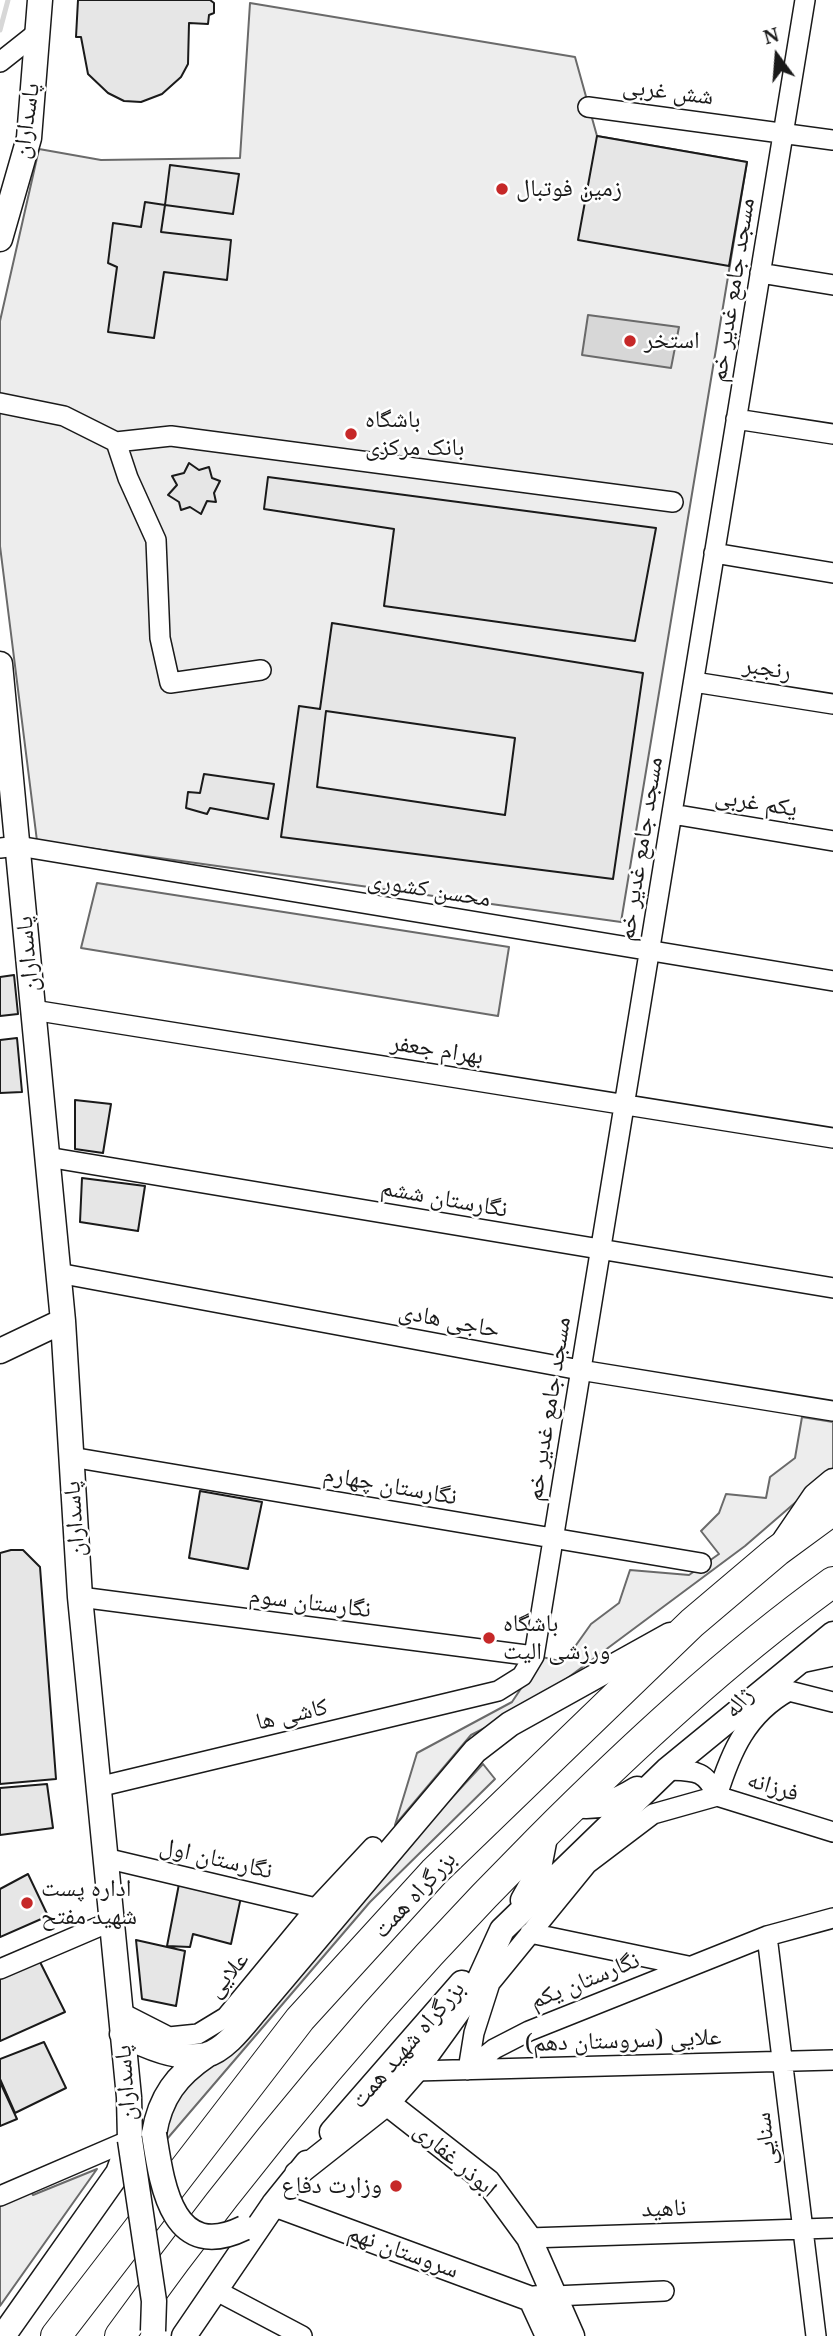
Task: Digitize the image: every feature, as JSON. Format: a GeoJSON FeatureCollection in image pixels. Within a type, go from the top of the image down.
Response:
{"type":"FeatureCollection","features":[{"type":"Feature","properties":{"kind":"highway","name":"بزرگراه همت"},"geometry":{"type":"LineString","coordinates":[[56,2336],[300,2019],[434,1872],[692,1623],[777,1550],[833,1510]]}},
{"type":"Feature","properties":{"kind":"highway","name":"بزرگراه همت"},"geometry":{"type":"LineString","coordinates":[[120,2336],[193,2234],[338,2054],[471,1908],[573,1805],[740,1655],[833,1583]]}},
{"type":"Feature","properties":{"kind":"main road","name":"پاسداران"},"geometry":{"type":"LineString","coordinates":[[0,239],[29,138],[40,0]]}},
{"type":"Feature","properties":{"kind":"main road","name":"پاسداران"},"geometry":{"type":"LineString","coordinates":[[1,678],[9,847],[33,1010],[63,1321],[80,1597],[112,1921],[130,2140],[118,2173],[3,2336]]}},
{"type":"Feature","properties":{"kind":"main road"},"geometry":{"type":"LineString","coordinates":[[0,1352],[63,1321]]}},
{"type":"Feature","properties":{"kind":"main road"},"geometry":{"type":"LineString","coordinates":[[777,1550],[815,1496],[833,1481]]}},
{"type":"Feature","properties":{"kind":"main road"},"geometry":{"type":"LineString","coordinates":[[245,2237],[198,2235],[184,2226],[169,2204],[154,2134],[160,2104],[168,2091],[191,2066],[223,2045],[258,2008],[475,1751],[510,1724],[692,1623]]}},
{"type":"Feature","properties":{"kind":"main road"},"geometry":{"type":"LineString","coordinates":[[297,2174],[387,2103],[415,2071],[477,1985],[502,1930],[667,1770],[833,1634]]}},
{"type":"Feature","properties":{"kind":"main road"},"geometry":{"type":"LineString","coordinates":[[573,1805],[589,1808],[617,1801],[667,1770]]}},
{"type":"Feature","properties":{"kind":"main road","name":"بزرگراه شهید همت"},"geometry":{"type":"LineString","coordinates":[[245,2237],[454,1993],[502,1930],[538,1873],[546,1832]]}},
{"type":"Feature","properties":{"kind":"main road"},"geometry":{"type":"LineString","coordinates":[[121,2023],[164,2051],[207,2055]]}},
{"type":"Feature","properties":{"kind":"main road","name":"ابوذر غفاری"},"geometry":{"type":"LineString","coordinates":[[387,2103],[488,2182],[529,2238],[543,2298],[548,2336]]}},
{"type":"Feature","properties":{"kind":"main road"},"geometry":{"type":"LineString","coordinates":[[184,2336],[215,2290],[245,2237],[328,2137]]}},
{"type":"Feature","properties":{"kind":"main road"},"geometry":{"type":"LineString","coordinates":[[130,2140],[153,2301],[152,2334]]}},
{"type":"Feature","properties":{"kind":"main road","name":"سروستان نهم"},"geometry":{"type":"LineString","coordinates":[[274,2204],[543,2298]]}},
{"type":"Feature","properties":{"kind":"main road","name":"ابوذر غفاری"},"geometry":{"type":"LineString","coordinates":[[543,2298],[572,2336]]}},
{"type":"Feature","properties":{"kind":"street","name":"مسجد جامع غدیر خم"},"geometry":{"type":"LineString","coordinates":[[534,1656],[805,0]]}},
{"type":"Feature","properties":{"kind":"street"},"geometry":{"type":"LineString","coordinates":[[0,62],[38,32]]}},
{"type":"Feature","properties":{"kind":"street","name":"شش غربی"},"geometry":{"type":"LineString","coordinates":[[588,107],[833,140]]}},
{"type":"Feature","properties":{"kind":"street"},"geometry":{"type":"LineString","coordinates":[[761,273],[833,285]]}},
{"type":"Feature","properties":{"kind":"street"},"geometry":{"type":"LineString","coordinates":[[0,403],[64,416],[116,442],[170,436],[673,502]]}},
{"type":"Feature","properties":{"kind":"street"},"geometry":{"type":"LineString","coordinates":[[736,419],[833,434]]}},
{"type":"Feature","properties":{"kind":"street"},"geometry":{"type":"LineString","coordinates":[[116,442],[128,478],[156,540],[160,638],[170,683],[261,670]]}},
{"type":"Feature","properties":{"kind":"street"},"geometry":{"type":"LineString","coordinates":[[714,554],[833,573]]}},
{"type":"Feature","properties":{"kind":"street","name":"رنجبر"},"geometry":{"type":"LineString","coordinates":[[694,682],[833,704]]}},
{"type":"Feature","properties":{"kind":"street","name":"یکم غربی"},"geometry":{"type":"LineString","coordinates":[[672,814],[833,841]]}},
{"type":"Feature","properties":{"kind":"street","name":"محسن کشوری"},"geometry":{"type":"LineString","coordinates":[[9,847],[833,981]]}},
{"type":"Feature","properties":{"kind":"street","name":"بهرام جعفر"},"geometry":{"type":"LineString","coordinates":[[33,1010],[833,1138]]}},
{"type":"Feature","properties":{"kind":"street","name":"نگارستان ششم"},"geometry":{"type":"LineString","coordinates":[[47,1157],[833,1288]]}},
{"type":"Feature","properties":{"kind":"street","name":"حاجی هادی"},"geometry":{"type":"LineString","coordinates":[[58,1273],[580,1370],[833,1411]]}},
{"type":"Feature","properties":{"kind":"street","name":"نگارستان چهارم"},"geometry":{"type":"LineString","coordinates":[[71,1457],[701,1563]]}},
{"type":"Feature","properties":{"kind":"street","name":"نگارستان سوم"},"geometry":{"type":"LineString","coordinates":[[80,1597],[534,1656]]}},
{"type":"Feature","properties":{"kind":"street","name":"کاشی ها"},"geometry":{"type":"LineString","coordinates":[[98,1787],[498,1691],[522,1676],[534,1656]]}},
{"type":"Feature","properties":{"kind":"street"},"geometry":{"type":"LineString","coordinates":[[796,1665],[833,1656]]}},
{"type":"Feature","properties":{"kind":"street","name":"ژاله"},"geometry":{"type":"LineString","coordinates":[[717,1796],[730,1756],[751,1719],[774,1699],[789,1691],[833,1702]]}},
{"type":"Feature","properties":{"kind":"street","name":"فرزانه"},"geometry":{"type":"LineString","coordinates":[[667,1770],[694,1771],[709,1779],[717,1796],[833,1832]]}},
{"type":"Feature","properties":{"kind":"street"},"geometry":{"type":"LineString","coordinates":[[468,2070],[474,2034],[490,1983],[587,1864],[653,1814],[717,1796]]}},
{"type":"Feature","properties":{"kind":"street","name":"علایی"},"geometry":{"type":"LineString","coordinates":[[121,2023],[169,2037],[198,2034],[226,2017],[316,1908],[373,1847]]}},
{"type":"Feature","properties":{"kind":"street","name":"نگارستان اول"},"geometry":{"type":"LineString","coordinates":[[105,1858],[316,1908]]}},
{"type":"Feature","properties":{"kind":"street","name":"نگارستان یکم"},"geometry":{"type":"LineString","coordinates":[[468,2070],[494,2049],[529,2031],[766,1936],[833,1918]]}},
{"type":"Feature","properties":{"kind":"street"},"geometry":{"type":"LineString","coordinates":[[0,1969],[112,1921]]}},
{"type":"Feature","properties":{"kind":"street","name":"نگارستان یکم"},"geometry":{"type":"LineString","coordinates":[[530,1933],[688,1966]]}},
{"type":"Feature","properties":{"kind":"street","name":"سنایی"},"geometry":{"type":"LineString","coordinates":[[766,1936],[816,2336]]}},
{"type":"Feature","properties":{"kind":"street","name":"علایی (سروستان دهم)"},"geometry":{"type":"LineString","coordinates":[[415,2071],[833,2060]]}},
{"type":"Feature","properties":{"kind":"street"},"geometry":{"type":"LineString","coordinates":[[0,2196],[130,2140]]}},
{"type":"Feature","properties":{"kind":"street","name":"ناهید"},"geometry":{"type":"LineString","coordinates":[[529,2238],[833,2228]]}},
{"type":"Feature","properties":{"kind":"street"},"geometry":{"type":"LineString","coordinates":[[215,2290],[302,2336]]}},
{"type":"Feature","properties":{"kind":"street","name":"سروستان نهم"},"geometry":{"type":"LineString","coordinates":[[543,2298],[664,2291]]}},
{"type":"Feature","properties":{"kind":"shaded area","name":"باشگاه بانک مرکزی"},"geometry":{"type":"Polygon","coordinates":[[[250,3],[575,57],[597,136],[747,162],[621,922],[37,841],[0,546],[0,321],[39,149],[101,160],[240,158],[250,3]]]}},
{"type":"Feature","properties":{"kind":"shaded area","name":"استخر"},"geometry":{"type":"Polygon","coordinates":[[[588,315],[679,327],[671,368],[582,355],[588,315]]]}},
{"type":"Feature","properties":{"kind":"shaded area"},"geometry":{"type":"Polygon","coordinates":[[[97,883],[509,947],[498,1016],[81,948],[97,883]]]}},
{"type":"Feature","properties":{"kind":"shaded area"},"geometry":{"type":"Polygon","coordinates":[[[802,1417],[833,1422],[833,1470],[745,1546],[534,1703],[471,1735],[395,1825],[417,1753],[512,1702],[542,1657],[564,1662],[591,1624],[619,1603],[630,1570],[689,1575],[719,1554],[701,1531],[719,1513],[726,1494],[766,1498],[770,1477],[795,1458],[802,1417]]]}},
{"type":"Feature","properties":{"kind":"shaded area"},"geometry":{"type":"Polygon","coordinates":[[[483,1764],[495,1779],[370,1902],[167,2139],[161,2142],[173,2099],[483,1764]]]}},
{"type":"Feature","properties":{"kind":"shaded area"},"geometry":{"type":"Polygon","coordinates":[[[97,2169],[0,2306],[0,2203],[30,2189],[33,2195],[97,2169]]]}},
{"type":"Feature","properties":{"kind":"building"},"geometry":{"type":"Polygon","coordinates":[[[78,0],[210,0],[214,3],[214,13],[209,15],[208,24],[189,23],[188,64],[181,77],[162,94],[141,102],[124,101],[108,93],[88,74],[81,37],[76,37],[78,0]]]}},
{"type":"Feature","properties":{"kind":"building"},"geometry":{"type":"Polygon","coordinates":[[[597,136],[747,162],[729,266],[578,240],[597,136]]]}},
{"type":"Feature","properties":{"kind":"building"},"geometry":{"type":"Polygon","coordinates":[[[170,165],[239,174],[233,214],[165,205],[170,165]]]}},
{"type":"Feature","properties":{"kind":"building"},"geometry":{"type":"Polygon","coordinates":[[[145,202],[165,205],[161,232],[231,240],[227,280],[164,272],[154,338],[108,332],[117,267],[108,263],[113,223],[141,227],[145,202]]]}},
{"type":"Feature","properties":{"kind":"building"},"geometry":{"type":"Polygon","coordinates":[[[189,463],[199,470],[209,467],[212,478],[220,481],[214,493],[216,502],[207,501],[201,514],[190,507],[181,510],[179,502],[168,495],[177,485],[172,476],[184,473],[189,463]]]}},
{"type":"Feature","properties":{"kind":"building"},"geometry":{"type":"Polygon","coordinates":[[[268,477],[656,528],[635,641],[384,606],[394,529],[264,509],[268,477]]]}},
{"type":"Feature","properties":{"kind":"building"},"geometry":{"type":"Polygon","coordinates":[[[332,623],[643,673],[613,879],[281,837],[299,706],[320,709],[332,623]]]}},
{"type":"Feature","properties":{"kind":"building"},"geometry":{"type":"Polygon","coordinates":[[[326,711],[515,738],[505,815],[317,787],[326,711]]]}},
{"type":"Feature","properties":{"kind":"building"},"geometry":{"type":"Polygon","coordinates":[[[204,774],[274,784],[268,819],[210,808],[207,814],[186,808],[188,792],[200,793],[204,774]]]}},
{"type":"Feature","properties":{"kind":"building"},"geometry":{"type":"Polygon","coordinates":[[[14,975],[18,1014],[0,1016],[0,977],[14,975]]]}},
{"type":"Feature","properties":{"kind":"building"},"geometry":{"type":"Polygon","coordinates":[[[17,1038],[22,1092],[0,1093],[0,1040],[17,1038]]]}},
{"type":"Feature","properties":{"kind":"building"},"geometry":{"type":"Polygon","coordinates":[[[75,1100],[111,1104],[103,1153],[75,1149],[75,1100]]]}},
{"type":"Feature","properties":{"kind":"building"},"geometry":{"type":"Polygon","coordinates":[[[82,1178],[145,1186],[138,1231],[80,1222],[82,1178]]]}},
{"type":"Feature","properties":{"kind":"building"},"geometry":{"type":"Polygon","coordinates":[[[200,1491],[262,1502],[248,1569],[189,1558],[200,1491]]]}},
{"type":"Feature","properties":{"kind":"building"},"geometry":{"type":"Polygon","coordinates":[[[23,1550],[40,1567],[56,1779],[0,1784],[0,1553],[23,1550]]]}},
{"type":"Feature","properties":{"kind":"building"},"geometry":{"type":"Polygon","coordinates":[[[47,1784],[53,1828],[0,1835],[0,1788],[47,1784]]]}},
{"type":"Feature","properties":{"kind":"building"},"geometry":{"type":"Polygon","coordinates":[[[28,1874],[48,1916],[0,1937],[0,1889],[28,1874]]]}},
{"type":"Feature","properties":{"kind":"building"},"geometry":{"type":"Polygon","coordinates":[[[179,1884],[241,1897],[231,1944],[193,1934],[190,1947],[167,1946],[179,1884]]]}},
{"type":"Feature","properties":{"kind":"building"},"geometry":{"type":"Polygon","coordinates":[[[136,1940],[185,1951],[176,2006],[142,1999],[136,1940]]]}},
{"type":"Feature","properties":{"kind":"building"},"geometry":{"type":"Polygon","coordinates":[[[37,1956],[65,2012],[0,2041],[0,1973],[37,1956]]]}},
{"type":"Feature","properties":{"kind":"building"},"geometry":{"type":"Polygon","coordinates":[[[44,2042],[66,2088],[15,2113],[0,2079],[0,2059],[44,2042]]]}},
{"type":"Feature","properties":{"kind":"building"},"geometry":{"type":"Polygon","coordinates":[[[0,2082],[17,2119],[0,2126],[0,2082]]]}},
{"type":"Feature","properties":{"kind":"waterway"},"geometry":{"type":"LineString","coordinates":[[0,30],[8,0]]}},
{"type":"Feature","properties":{"kind":"place","name":"زمین فوتبال"},"geometry":{"type":"Point","coordinates":[502,189]}},
{"type":"Feature","properties":{"kind":"place","name":"استخر"},"geometry":{"type":"Point","coordinates":[630,341]}},
{"type":"Feature","properties":{"kind":"place","name":"باشگاه بانک مرکزی"},"geometry":{"type":"Point","coordinates":[351,434]}},
{"type":"Feature","properties":{"kind":"place","name":"باشگاه ورزشی الیت"},"geometry":{"type":"Point","coordinates":[489,1638]}},
{"type":"Feature","properties":{"kind":"place","name":"اداره پست شهید مفتح"},"geometry":{"type":"Point","coordinates":[27,1903]}},
{"type":"Feature","properties":{"kind":"place","name":"وزارت دفاع"},"geometry":{"type":"Point","coordinates":[396,2186]}}]}
